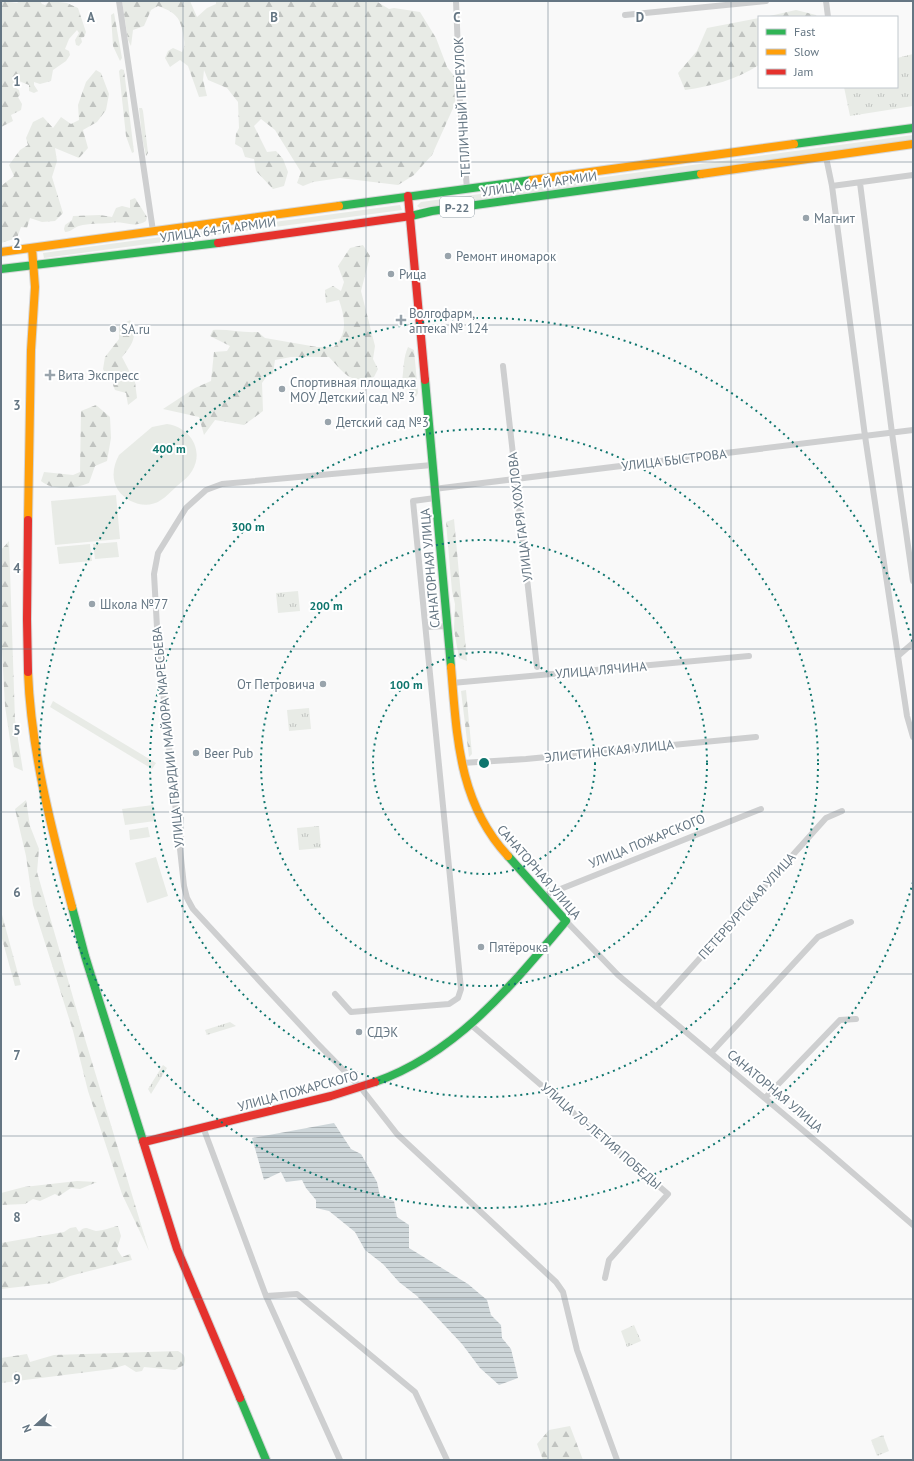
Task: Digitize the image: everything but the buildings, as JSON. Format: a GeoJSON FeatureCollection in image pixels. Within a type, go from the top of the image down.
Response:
{"type":"FeatureCollection","features":[{"type":"Feature","properties":{"kind":"main road","name":"УЛИЦА 64-Й АРМИИ"},"geometry":{"type":"LineString","coordinates":[[1,252],[913,128]]}},
{"type":"Feature","properties":{"kind":"main road","name":"УЛИЦА 64-Й АРМИИ"},"geometry":{"type":"LineString","coordinates":[[1,269],[224,242],[410,216],[432,211],[913,144]]}},
{"type":"Feature","properties":{"kind":"main road","name":"САНАТОРНАЯ УЛИЦА"},"geometry":{"type":"LineString","coordinates":[[408,196],[458,745],[462,763],[478,813],[492,840],[566,921]]}},
{"type":"Feature","properties":{"kind":"main road"},"geometry":{"type":"LineString","coordinates":[[32,248],[34,265],[34,294],[31,350],[27,619],[32,723],[52,829],[83,949],[177,1249],[250,1426],[266,1460]]}},
{"type":"Feature","properties":{"kind":"main road","name":"УЛИЦА ПОЖАРСКОГО"},"geometry":{"type":"LineString","coordinates":[[144,1142],[307,1103],[361,1088],[420,1061],[447,1044],[470,1024],[514,979],[566,921]]}},
{"type":"Feature","properties":{"kind":"street"},"geometry":{"type":"LineString","coordinates":[[119,1],[153,231]]}},
{"type":"Feature","properties":{"kind":"street","name":"ТЕПЛИЧНЫЙ ПЕРЕУЛОК"},"geometry":{"type":"LineString","coordinates":[[456,1],[460,102],[467,189]]}},
{"type":"Feature","properties":{"kind":"street"},"geometry":{"type":"LineString","coordinates":[[625,15],[766,1]]}},
{"type":"Feature","properties":{"kind":"street"},"geometry":{"type":"LineString","coordinates":[[826,1],[828,16]]}},
{"type":"Feature","properties":{"kind":"street"},"geometry":{"type":"LineString","coordinates":[[826,157],[832,186],[865,436],[898,656],[913,737]]}},
{"type":"Feature","properties":{"kind":"street"},"geometry":{"type":"LineString","coordinates":[[832,186],[913,175]]}},
{"type":"Feature","properties":{"kind":"street"},"geometry":{"type":"LineString","coordinates":[[860,183],[892,433],[913,581]]}},
{"type":"Feature","properties":{"kind":"street","name":"УЛИЦА ГАРЯ ХОХЛОВА"},"geometry":{"type":"LineString","coordinates":[[503,366],[537,667]]}},
{"type":"Feature","properties":{"kind":"street","name":"УЛИЦА БЫСТРОВА"},"geometry":{"type":"LineString","coordinates":[[434,489],[913,430]]}},
{"type":"Feature","properties":{"kind":"street","name":"УЛИЦА ГВАРДИИ МАЙОРА МАРЕСЬЕВА"},"geometry":{"type":"LineString","coordinates":[[432,465],[231,482],[217,486],[200,495],[182,513],[158,553],[154,574],[160,672],[182,871],[187,898],[207,926],[361,1088],[397,1134],[556,1282],[563,1292],[577,1350],[617,1460]]}},
{"type":"Feature","properties":{"kind":"street"},"geometry":{"type":"LineString","coordinates":[[335,994],[351,1012],[449,1004],[460,994],[461,990],[413,501],[435,498]]}},
{"type":"Feature","properties":{"kind":"street"},"geometry":{"type":"LineString","coordinates":[[426,627],[447,626]]}},
{"type":"Feature","properties":{"kind":"street"},"geometry":{"type":"LineString","coordinates":[[898,656],[913,642]]}},
{"type":"Feature","properties":{"kind":"street","name":"УЛИЦА ЛЯЧИНА"},"geometry":{"type":"LineString","coordinates":[[452,683],[749,656]]}},
{"type":"Feature","properties":{"kind":"street","name":"ЭЛИСТИНСКАЯ УЛИЦА"},"geometry":{"type":"LineString","coordinates":[[462,763],[526,759],[756,737]]}},
{"type":"Feature","properties":{"kind":"street","name":"УЛИЦА ПОЖАРСКОГО"},"geometry":{"type":"LineString","coordinates":[[543,896],[761,809]]}},
{"type":"Feature","properties":{"kind":"street","name":"ПЕТЕРБУРГСКАЯ УЛИЦА"},"geometry":{"type":"LineString","coordinates":[[656,1006],[826,818],[842,811]]}},
{"type":"Feature","properties":{"kind":"street","name":"САНАТОРНАЯ УЛИЦА"},"geometry":{"type":"LineString","coordinates":[[566,921],[604,962],[913,1225]]}},
{"type":"Feature","properties":{"kind":"street"},"geometry":{"type":"LineString","coordinates":[[711,1053],[818,937],[851,922]]}},
{"type":"Feature","properties":{"kind":"street"},"geometry":{"type":"LineString","coordinates":[[765,1098],[840,1020],[856,1018]]}},
{"type":"Feature","properties":{"kind":"street","name":"УЛИЦА 70-ЛЕТИЯ ПОБЕДЫ"},"geometry":{"type":"LineString","coordinates":[[470,1024],[668,1194],[609,1260],[605,1278]]}},
{"type":"Feature","properties":{"kind":"street"},"geometry":{"type":"LineString","coordinates":[[203,1127],[266,1296],[340,1460]]}},
{"type":"Feature","properties":{"kind":"street"},"geometry":{"type":"LineString","coordinates":[[266,1296],[297,1294],[415,1392],[448,1460]]}},
{"type":"Feature","properties":{"kind":"green space"},"geometry":{"type":"Polygon","coordinates":[[[1,1],[17,3],[20,1],[40,1],[45,5],[50,1],[67,3],[78,8],[86,32],[84,37],[81,38],[82,42],[79,46],[76,45],[75,40],[79,33],[77,30],[69,39],[65,49],[69,51],[70,55],[66,61],[53,70],[51,81],[40,84],[34,82],[34,85],[38,91],[34,93],[29,91],[29,85],[19,81],[16,88],[19,90],[20,95],[18,97],[22,104],[21,110],[11,115],[13,121],[1,127],[1,1]]]}},
{"type":"Feature","properties":{"kind":"green space"},"geometry":{"type":"Polygon","coordinates":[[[122,1],[190,1],[197,17],[207,8],[216,4],[216,1],[376,1],[389,9],[394,8],[420,12],[436,38],[447,67],[455,77],[457,90],[454,106],[432,155],[414,175],[398,185],[340,178],[313,182],[303,186],[297,183],[301,172],[275,130],[261,119],[254,126],[267,152],[276,151],[283,159],[288,172],[284,186],[273,189],[256,171],[254,159],[245,157],[242,148],[235,144],[236,134],[239,128],[238,102],[227,88],[208,80],[204,70],[203,80],[207,96],[199,97],[188,66],[180,60],[170,67],[165,58],[168,51],[173,48],[182,52],[184,47],[182,27],[175,15],[158,6],[151,10],[144,26],[133,30],[131,46],[128,40],[122,1]]]}},
{"type":"Feature","properties":{"kind":"green space"},"geometry":{"type":"Polygon","coordinates":[[[796,10],[816,16],[769,16],[796,10]]]}},
{"type":"Feature","properties":{"kind":"green space"},"geometry":{"type":"Polygon","coordinates":[[[114,13],[122,58],[120,61],[113,46],[111,15],[114,13]]]}},
{"type":"Feature","properties":{"kind":"green space"},"geometry":{"type":"Polygon","coordinates":[[[758,18],[758,66],[741,75],[723,82],[685,90],[678,73],[697,51],[707,28],[758,18]]]}},
{"type":"Feature","properties":{"kind":"green space"},"geometry":{"type":"Polygon","coordinates":[[[913,54],[913,106],[850,116],[844,88],[898,88],[898,58],[913,54]]]}},
{"type":"Feature","properties":{"kind":"green space"},"geometry":{"type":"Polygon","coordinates":[[[121,69],[124,70],[134,152],[132,153],[126,136],[119,71],[121,69]]]}},
{"type":"Feature","properties":{"kind":"green space"},"geometry":{"type":"Polygon","coordinates":[[[96,70],[101,73],[109,94],[106,110],[97,122],[83,130],[88,148],[79,158],[55,148],[57,161],[52,177],[63,213],[55,221],[42,222],[30,218],[27,228],[21,227],[17,238],[1,243],[1,186],[14,176],[9,165],[20,150],[28,145],[26,138],[33,122],[43,117],[53,128],[61,117],[71,124],[79,120],[78,105],[86,82],[96,70]]]}},
{"type":"Feature","properties":{"kind":"green space"},"geometry":{"type":"Polygon","coordinates":[[[139,108],[142,108],[143,111],[148,153],[146,156],[142,137],[139,108]]]}},
{"type":"Feature","properties":{"kind":"green space"},"geometry":{"type":"Polygon","coordinates":[[[913,135],[913,140],[420,208],[417,206],[421,202],[913,135]]]}},
{"type":"Feature","properties":{"kind":"green space"},"geometry":{"type":"Polygon","coordinates":[[[135,198],[147,217],[146,221],[137,224],[115,222],[87,224],[65,232],[65,225],[72,220],[73,216],[100,215],[112,217],[116,208],[122,206],[130,208],[130,200],[135,198]]]}},
{"type":"Feature","properties":{"kind":"green space"},"geometry":{"type":"Polygon","coordinates":[[[400,205],[402,210],[44,258],[43,253],[400,205]]]}},
{"type":"Feature","properties":{"kind":"green space"},"geometry":{"type":"Polygon","coordinates":[[[363,245],[370,256],[361,291],[375,346],[373,359],[378,369],[374,377],[359,379],[348,376],[329,357],[291,357],[275,360],[273,374],[267,376],[262,383],[263,411],[244,425],[215,420],[204,435],[199,417],[163,409],[195,388],[211,381],[214,352],[227,351],[230,346],[210,336],[213,330],[258,332],[265,338],[317,347],[334,347],[342,336],[344,319],[339,300],[326,303],[325,290],[333,286],[341,291],[344,282],[338,266],[350,248],[363,245]]]}},
{"type":"Feature","properties":{"kind":"green space"},"geometry":{"type":"Polygon","coordinates":[[[130,320],[134,331],[133,340],[122,357],[135,382],[137,398],[128,405],[126,393],[115,390],[113,385],[115,380],[105,373],[103,369],[105,357],[119,339],[119,326],[130,320]]]}},
{"type":"Feature","properties":{"kind":"green space"},"geometry":{"type":"Polygon","coordinates":[[[408,347],[414,350],[418,393],[416,397],[402,381],[404,359],[408,347]]]}},
{"type":"Feature","properties":{"kind":"green space"},"geometry":{"type":"Polygon","coordinates":[[[96,405],[110,417],[111,438],[107,461],[95,466],[89,483],[77,487],[58,488],[41,481],[44,472],[73,475],[80,472],[81,411],[96,405]]]}},
{"type":"Feature","properties":{"kind":"green space"},"geometry":{"type":"Polygon","coordinates":[[[167,424],[182,430],[193,440],[196,447],[196,463],[190,474],[161,500],[156,503],[144,505],[132,502],[122,495],[114,481],[114,468],[117,459],[119,455],[152,427],[167,424]]]}},
{"type":"Feature","properties":{"kind":"green space"},"geometry":{"type":"Polygon","coordinates":[[[116,495],[120,539],[55,545],[51,501],[116,495]]]}},
{"type":"Feature","properties":{"kind":"green space"},"geometry":{"type":"Polygon","coordinates":[[[454,519],[467,661],[459,658],[454,630],[455,604],[452,591],[446,522],[454,519]]]}},
{"type":"Feature","properties":{"kind":"green space"},"geometry":{"type":"Polygon","coordinates":[[[9,541],[15,720],[23,771],[14,767],[5,706],[1,631],[1,550],[9,541]]]}},
{"type":"Feature","properties":{"kind":"green space"},"geometry":{"type":"Polygon","coordinates":[[[117,542],[119,557],[95,559],[93,544],[117,542]]]}},
{"type":"Feature","properties":{"kind":"green space"},"geometry":{"type":"Polygon","coordinates":[[[90,544],[92,561],[59,564],[57,547],[90,544]]]}},
{"type":"Feature","properties":{"kind":"green space"},"geometry":{"type":"Polygon","coordinates":[[[298,591],[300,611],[278,613],[276,593],[298,591]]]}},
{"type":"Feature","properties":{"kind":"green space"},"geometry":{"type":"Polygon","coordinates":[[[466,690],[472,754],[469,757],[461,691],[466,690]]]}},
{"type":"Feature","properties":{"kind":"green space"},"geometry":{"type":"Polygon","coordinates":[[[53,701],[156,763],[152,769],[50,707],[53,701]]]}},
{"type":"Feature","properties":{"kind":"green space"},"geometry":{"type":"Polygon","coordinates":[[[309,708],[311,729],[289,731],[287,710],[309,708]]]}},
{"type":"Feature","properties":{"kind":"green space"},"geometry":{"type":"Polygon","coordinates":[[[26,800],[30,826],[39,849],[37,872],[85,1039],[149,1251],[122,1194],[88,1091],[73,1031],[33,905],[26,856],[15,809],[26,800]]]}},
{"type":"Feature","properties":{"kind":"green space"},"geometry":{"type":"Polygon","coordinates":[[[153,805],[155,821],[125,825],[122,809],[153,805]]]}},
{"type":"Feature","properties":{"kind":"green space"},"geometry":{"type":"Polygon","coordinates":[[[319,826],[321,848],[299,850],[297,828],[319,826]]]}},
{"type":"Feature","properties":{"kind":"green space"},"geometry":{"type":"Polygon","coordinates":[[[148,827],[150,837],[130,840],[129,830],[148,827]]]}},
{"type":"Feature","properties":{"kind":"green space"},"geometry":{"type":"Polygon","coordinates":[[[156,857],[168,896],[147,903],[135,863],[156,857]]]}},
{"type":"Feature","properties":{"kind":"green space"},"geometry":{"type":"Polygon","coordinates":[[[1,911],[21,985],[15,986],[1,935],[1,911]]]}},
{"type":"Feature","properties":{"kind":"green space"},"geometry":{"type":"Polygon","coordinates":[[[230,1022],[236,1026],[207,1035],[205,1030],[230,1022]]]}},
{"type":"Feature","properties":{"kind":"green space"},"geometry":{"type":"Polygon","coordinates":[[[163,1065],[167,1068],[151,1094],[148,1089],[163,1065]]]}},
{"type":"Feature","properties":{"kind":"green space"},"geometry":{"type":"Polygon","coordinates":[[[77,1181],[97,1182],[80,1189],[71,1188],[59,1196],[55,1194],[40,1201],[33,1199],[25,1204],[1,1205],[1,1193],[24,1187],[77,1181]]]}},
{"type":"Feature","properties":{"kind":"green space"},"geometry":{"type":"Polygon","coordinates":[[[118,1226],[121,1236],[117,1249],[122,1257],[130,1254],[132,1260],[70,1276],[53,1283],[1,1289],[1,1243],[64,1232],[70,1228],[76,1227],[79,1232],[85,1228],[96,1231],[118,1226]]]}},
{"type":"Feature","properties":{"kind":"green space"},"geometry":{"type":"Polygon","coordinates":[[[634,1325],[641,1341],[627,1347],[621,1331],[634,1325]]]}},
{"type":"Feature","properties":{"kind":"green space"},"geometry":{"type":"Polygon","coordinates":[[[178,1351],[184,1356],[185,1362],[184,1365],[175,1370],[144,1367],[142,1371],[136,1372],[125,1365],[112,1369],[1,1383],[1,1358],[27,1354],[30,1362],[54,1355],[178,1351]]]}},
{"type":"Feature","properties":{"kind":"green space"},"geometry":{"type":"Polygon","coordinates":[[[570,1426],[583,1460],[543,1460],[537,1444],[549,1430],[570,1426]]]}},
{"type":"Feature","properties":{"kind":"green space"},"geometry":{"type":"Polygon","coordinates":[[[883,1435],[889,1451],[877,1456],[871,1440],[883,1435]]]}},
{"type":"Feature","properties":{"kind":"shaded area"},"geometry":{"type":"Polygon","coordinates":[[[334,1123],[351,1149],[361,1154],[377,1182],[380,1196],[394,1201],[397,1217],[409,1225],[409,1248],[468,1284],[487,1300],[491,1315],[501,1325],[502,1338],[511,1349],[518,1378],[499,1385],[480,1368],[462,1344],[417,1296],[399,1282],[383,1264],[365,1250],[355,1232],[329,1211],[316,1208],[316,1200],[306,1188],[302,1180],[286,1182],[281,1172],[264,1180],[252,1138],[334,1123]]]}},
{"type":"Feature","properties":{"kind":"traffic: fast"},"geometry":{"type":"LineString","coordinates":[[794,144],[913,128]]}},
{"type":"Feature","properties":{"kind":"traffic: fast"},"geometry":{"type":"LineString","coordinates":[[411,216],[432,211],[701,174]]}},
{"type":"Feature","properties":{"kind":"traffic: fast"},"geometry":{"type":"LineString","coordinates":[[339,206],[532,180]]}},
{"type":"Feature","properties":{"kind":"traffic: fast"},"geometry":{"type":"LineString","coordinates":[[1,269],[218,243]]}},
{"type":"Feature","properties":{"kind":"traffic: fast"},"geometry":{"type":"LineString","coordinates":[[425,380],[451,667]]}},
{"type":"Feature","properties":{"kind":"traffic: fast"},"geometry":{"type":"LineString","coordinates":[[375,1082],[404,1070],[457,1036],[503,993],[566,921],[508,856]]}},
{"type":"Feature","properties":{"kind":"traffic: fast"},"geometry":{"type":"LineString","coordinates":[[72,907],[85,956],[143,1141]]}},
{"type":"Feature","properties":{"kind":"traffic: fast"},"geometry":{"type":"LineString","coordinates":[[240,1398],[266,1460]]}},
{"type":"Feature","properties":{"kind":"traffic: slow"},"geometry":{"type":"LineString","coordinates":[[532,180],[794,144]]}},
{"type":"Feature","properties":{"kind":"traffic: slow"},"geometry":{"type":"LineString","coordinates":[[701,174],[913,144]]}},
{"type":"Feature","properties":{"kind":"traffic: slow"},"geometry":{"type":"LineString","coordinates":[[1,252],[339,206]]}},
{"type":"Feature","properties":{"kind":"traffic: slow"},"geometry":{"type":"LineString","coordinates":[[28,520],[31,350],[35,287],[32,248]]}},
{"type":"Feature","properties":{"kind":"traffic: slow"},"geometry":{"type":"LineString","coordinates":[[451,667],[458,743],[470,791],[479,813],[491,835],[508,856]]}},
{"type":"Feature","properties":{"kind":"traffic: slow"},"geometry":{"type":"LineString","coordinates":[[28,672],[33,732],[38,761],[50,820],[72,907]]}},
{"type":"Feature","properties":{"kind":"traffic: jam"},"geometry":{"type":"LineString","coordinates":[[408,196],[425,380]]}},
{"type":"Feature","properties":{"kind":"traffic: jam"},"geometry":{"type":"LineString","coordinates":[[218,243],[411,216]]}},
{"type":"Feature","properties":{"kind":"traffic: jam"},"geometry":{"type":"LineString","coordinates":[[28,520],[28,672]]}},
{"type":"Feature","properties":{"kind":"traffic: jam"},"geometry":{"type":"LineString","coordinates":[[144,1142],[331,1096],[375,1082]]}},
{"type":"Feature","properties":{"kind":"traffic: jam"},"geometry":{"type":"LineString","coordinates":[[143,1141],[177,1249],[240,1398]]}},
{"type":"Feature","properties":{"kind":"place","name":"Магнит"},"geometry":{"type":"Point","coordinates":[806,218]}},
{"type":"Feature","properties":{"kind":"place","name":"Ремонт иномарок"},"geometry":{"type":"Point","coordinates":[448,256]}},
{"type":"Feature","properties":{"kind":"place","name":"Рица"},"geometry":{"type":"Point","coordinates":[391,274]}},
{"type":"Feature","properties":{"kind":"place","name":"Волгофарм, аптека № 124"},"geometry":{"type":"Point","coordinates":[401,320]}},
{"type":"Feature","properties":{"kind":"place","name":"SA.ru"},"geometry":{"type":"Point","coordinates":[113,329]}},
{"type":"Feature","properties":{"kind":"place","name":"Вита Экспресс"},"geometry":{"type":"Point","coordinates":[50,375]}},
{"type":"Feature","properties":{"kind":"place","name":"Спортивная площадка МОУ Детский сад № 3"},"geometry":{"type":"Point","coordinates":[282,389]}},
{"type":"Feature","properties":{"kind":"place","name":"Детский сад №3"},"geometry":{"type":"Point","coordinates":[328,422]}},
{"type":"Feature","properties":{"kind":"place","name":"Школа №77"},"geometry":{"type":"Point","coordinates":[92,604]}},
{"type":"Feature","properties":{"kind":"place","name":"От Петровича"},"geometry":{"type":"Point","coordinates":[323,684]}},
{"type":"Feature","properties":{"kind":"place","name":"Beer Pub"},"geometry":{"type":"Point","coordinates":[196,753]}},
{"type":"Feature","properties":{"kind":"place","name":"Пятёрочка"},"geometry":{"type":"Point","coordinates":[481,947]}},
{"type":"Feature","properties":{"kind":"place","name":"СДЭК"},"geometry":{"type":"Point","coordinates":[359,1032]}}]}
